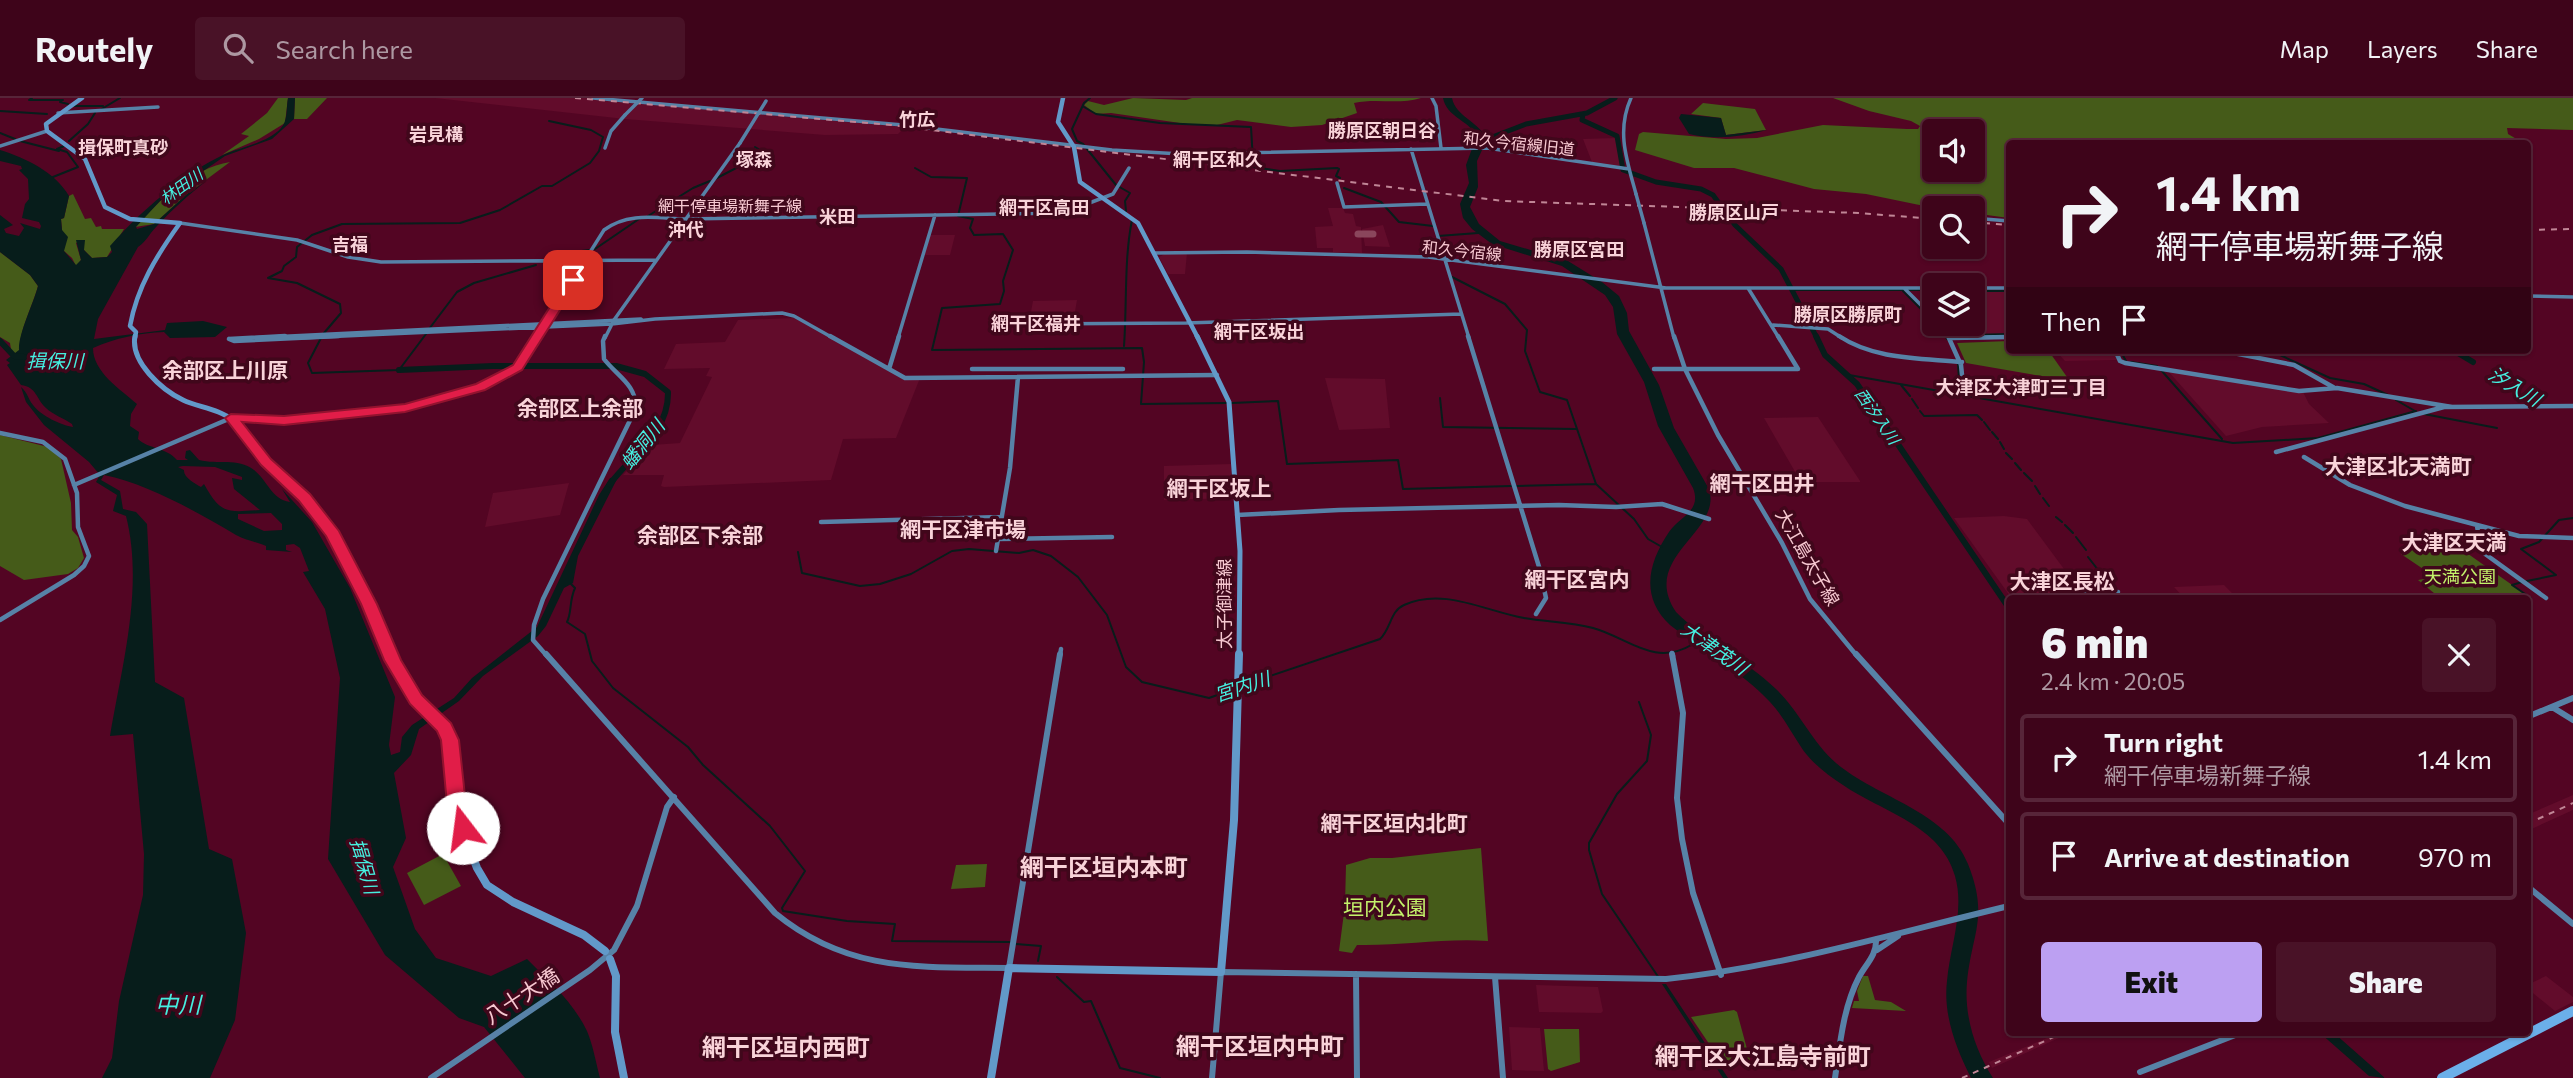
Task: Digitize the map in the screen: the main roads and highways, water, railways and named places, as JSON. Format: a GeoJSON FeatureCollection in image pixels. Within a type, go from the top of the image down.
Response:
{"type":"FeatureCollection","features":[{"type":"Feature","properties":{"kind":"highway"},"geometry":{"type":"LineString","coordinates":[[2531,1032],[2573,1011]]}},
{"type":"Feature","properties":{"kind":"highway"},"geometry":{"type":"LineString","coordinates":[[2442,1078],[2524,1036]]}},
{"type":"Feature","properties":{"kind":"main road"},"geometry":{"type":"LineString","coordinates":[[82,98],[46,124],[47,131],[79,152],[105,207],[111,213],[124,218],[179,223],[162,247],[141,290],[130,324],[136,332],[133,346],[142,364],[162,387],[183,400],[229,419],[266,462],[304,498],[333,535],[369,604],[392,660],[416,699],[445,727],[450,740],[457,815],[483,878],[494,890],[513,902],[584,935],[608,955],[616,976],[615,1032],[624,1078]]}},
{"type":"Feature","properties":{"kind":"main road","name":"太子御津線"},"geometry":{"type":"LineString","coordinates":[[991,1078],[1009,968],[1221,972],[1234,820],[1240,551],[1229,402],[1134,218],[1080,182],[1073,145],[1058,122],[1063,98]]}},
{"type":"Feature","properties":{"kind":"water"},"geometry":{"type":"Polygon","coordinates":[[[288,98],[295,98],[294,119],[272,139],[225,156],[160,201],[136,227],[137,229],[154,224],[187,194],[208,180],[175,208],[138,247],[98,319],[94,339],[165,330],[167,323],[203,321],[227,327],[215,337],[170,338],[164,332],[110,341],[93,348],[94,357],[102,372],[137,404],[131,414],[130,426],[139,432],[138,439],[177,460],[188,460],[185,458],[186,451],[190,450],[199,460],[234,462],[248,466],[259,474],[278,497],[290,502],[282,489],[312,522],[350,588],[395,697],[389,745],[391,755],[400,752],[402,737],[412,725],[454,698],[472,678],[537,627],[599,495],[610,478],[618,477],[578,556],[573,583],[564,588],[546,626],[538,636],[483,676],[459,701],[419,729],[411,755],[394,773],[406,838],[393,867],[415,929],[436,958],[491,976],[527,959],[560,992],[581,1020],[591,1042],[600,1078],[525,1078],[484,1027],[459,1018],[385,955],[328,859],[340,678],[325,609],[303,572],[309,571],[300,548],[294,544],[286,545],[286,550],[292,552],[266,550],[266,546],[240,537],[172,500],[138,485],[104,475],[101,480],[120,491],[123,509],[136,512],[147,524],[155,682],[184,698],[209,849],[232,859],[246,933],[235,1020],[210,1078],[102,1078],[112,1058],[119,1001],[143,895],[144,854],[133,734],[110,736],[129,626],[133,570],[131,543],[126,516],[113,511],[117,495],[96,482],[100,475],[89,462],[44,425],[26,402],[21,387],[41,413],[73,427],[72,424],[46,408],[33,391],[21,385],[7,365],[10,363],[6,360],[19,350],[23,328],[38,286],[30,275],[0,252],[0,215],[13,225],[4,229],[6,233],[19,236],[24,228],[20,223],[40,229],[41,226],[39,222],[22,218],[29,199],[28,179],[19,170],[22,169],[21,166],[0,161],[0,150],[20,157],[48,173],[69,196],[64,218],[61,219],[62,230],[68,237],[64,251],[76,265],[81,260],[76,240],[85,240],[84,250],[92,258],[107,257],[112,252],[110,246],[121,234],[177,183],[223,155],[261,141],[281,128],[285,122],[288,98]],[[178,467],[184,470],[185,475],[193,482],[201,487],[204,484],[215,501],[226,509],[260,510],[234,489],[232,478],[242,480],[242,477],[215,467],[178,467]],[[271,513],[238,514],[238,519],[264,531],[282,530],[282,524],[271,513]]]}},
{"type":"Feature","properties":{"kind":"water","name":"大津茂川"},"geometry":{"type":"Polygon","coordinates":[[[1443,98],[1452,98],[1458,110],[1478,127],[1487,139],[1477,161],[1478,187],[1470,207],[1479,224],[1500,241],[1568,261],[1619,296],[1627,313],[1629,331],[1659,385],[1674,428],[1709,489],[1710,504],[1705,519],[1674,560],[1668,576],[1667,593],[1676,612],[1776,689],[1836,763],[1928,818],[1958,846],[1974,882],[1978,911],[1967,982],[1967,1007],[1976,1044],[1993,1078],[1971,1078],[1960,1055],[1949,1019],[1946,994],[1956,928],[1958,889],[1948,859],[1924,832],[1858,795],[1822,769],[1807,755],[1780,714],[1759,691],[1670,625],[1660,614],[1651,591],[1652,568],[1669,532],[1692,508],[1695,502],[1693,488],[1658,426],[1644,382],[1617,334],[1613,307],[1605,295],[1562,266],[1492,244],[1472,229],[1463,218],[1460,204],[1469,183],[1466,165],[1477,135],[1449,110],[1443,98]]]}},
{"type":"Feature","properties":{"kind":"water"},"geometry":{"type":"Polygon","coordinates":[[[1681,114],[1721,118],[1726,135],[1767,130],[1728,137],[1699,136],[1689,134],[1679,118],[1681,114]]]}},
{"type":"Feature","properties":{"kind":"water"},"geometry":{"type":"Polygon","coordinates":[[[1662,984],[1666,984],[1728,1078],[1723,1078],[1662,984]]]}},
{"type":"Feature","properties":{"kind":"water"},"geometry":{"type":"Polygon","coordinates":[[[2323,1036],[2337,1036],[2385,1078],[2369,1076],[2323,1036]]]}},
{"type":"Feature","properties":{"kind":"waterway"},"geometry":{"type":"LineString","coordinates":[[32,98],[29,100],[63,100],[60,102],[68,104]]}},
{"type":"Feature","properties":{"kind":"waterway"},"geometry":{"type":"LineString","coordinates":[[100,110],[120,98]]}},
{"type":"Feature","properties":{"kind":"waterway"},"geometry":{"type":"LineString","coordinates":[[1090,98],[1084,103],[1072,129],[1077,141],[1083,144],[1116,185],[1130,193],[1125,201],[1126,211]]}},
{"type":"Feature","properties":{"kind":"waterway"},"geometry":{"type":"LineString","coordinates":[[1482,141],[1526,124],[1587,113],[1615,98]]}},
{"type":"Feature","properties":{"kind":"waterway"},"geometry":{"type":"LineString","coordinates":[[74,106],[103,106]]}},
{"type":"Feature","properties":{"kind":"waterway"},"geometry":{"type":"LineString","coordinates":[[1084,107],[1096,114],[1160,123],[1251,127],[1253,161]]}},
{"type":"Feature","properties":{"kind":"waterway"},"geometry":{"type":"LineString","coordinates":[[0,111],[47,114]]}},
{"type":"Feature","properties":{"kind":"waterway"},"geometry":{"type":"LineString","coordinates":[[69,141],[88,124],[95,113]]}},
{"type":"Feature","properties":{"kind":"waterway","name":"西汐入川"},"geometry":{"type":"LineString","coordinates":[[1583,114],[1582,120],[1617,136],[1623,170],[1656,182],[1701,189],[1713,195],[1735,225],[1781,269],[1816,337]]}},
{"type":"Feature","properties":{"kind":"waterway"},"geometry":{"type":"LineString","coordinates":[[324,333],[341,313],[340,304],[297,283],[268,278],[282,271],[284,266],[296,257],[297,247],[312,235],[342,224],[460,223],[500,210],[542,186],[552,186],[590,163],[599,151],[603,137],[591,130],[549,121]]}},
{"type":"Feature","properties":{"kind":"waterway"},"geometry":{"type":"LineString","coordinates":[[0,133],[15,139]]}},
{"type":"Feature","properties":{"kind":"waterway"},"geometry":{"type":"LineString","coordinates":[[20,141],[59,151]]}},
{"type":"Feature","properties":{"kind":"waterway"},"geometry":{"type":"LineString","coordinates":[[53,177],[78,167],[67,152],[57,149],[64,146]]}},
{"type":"Feature","properties":{"kind":"waterway"},"geometry":{"type":"LineString","coordinates":[[715,179],[765,153],[755,147]]}},
{"type":"Feature","properties":{"kind":"waterway"},"geometry":{"type":"LineString","coordinates":[[1252,163],[1253,167],[1280,171],[1337,168],[1339,169],[1336,176],[1340,178]]}},
{"type":"Feature","properties":{"kind":"waterway"},"geometry":{"type":"LineString","coordinates":[[915,168],[931,177],[967,178],[958,216],[973,219],[970,228],[974,235],[1003,234],[1013,250],[1003,281],[1004,291],[1000,304],[942,308],[932,350],[1142,348],[1144,362],[1141,404],[1226,403]]}},
{"type":"Feature","properties":{"kind":"waterway"},"geometry":{"type":"LineString","coordinates":[[648,216],[693,188],[710,181]]}},
{"type":"Feature","properties":{"kind":"waterway"},"geometry":{"type":"LineString","coordinates":[[1344,188],[1381,202],[1399,222],[1433,226]]}},
{"type":"Feature","properties":{"kind":"waterway"},"geometry":{"type":"LineString","coordinates":[[595,249],[639,219]]}},
{"type":"Feature","properties":{"kind":"waterway"},"geometry":{"type":"LineString","coordinates":[[1124,346],[1132,220]]}},
{"type":"Feature","properties":{"kind":"waterway"},"geometry":{"type":"LineString","coordinates":[[1438,236],[1478,233]]}},
{"type":"Feature","properties":{"kind":"waterway"},"geometry":{"type":"LineString","coordinates":[[549,259],[560,254],[589,250]]}},
{"type":"Feature","properties":{"kind":"waterway"},"geometry":{"type":"LineString","coordinates":[[429,329],[457,292],[474,283],[536,265]]}},
{"type":"Feature","properties":{"kind":"waterway"},"geometry":{"type":"LineString","coordinates":[[1452,277],[1505,304],[1527,330],[1525,351],[1540,392],[1567,400],[1596,484]]}},
{"type":"Feature","properties":{"kind":"waterway"},"geometry":{"type":"LineString","coordinates":[[1792,290],[1922,290]]}},
{"type":"Feature","properties":{"kind":"waterway"},"geometry":{"type":"LineString","coordinates":[[1903,291],[1922,310]]}},
{"type":"Feature","properties":{"kind":"waterway"},"geometry":{"type":"LineString","coordinates":[[1985,291],[2006,291]]}},
{"type":"Feature","properties":{"kind":"waterway"},"geometry":{"type":"LineString","coordinates":[[321,338],[308,363],[312,373],[399,370],[426,334]]}},
{"type":"Feature","properties":{"kind":"waterway"},"geometry":{"type":"LineString","coordinates":[[1985,335],[2006,334]]}},
{"type":"Feature","properties":{"kind":"waterway"},"geometry":{"type":"LineString","coordinates":[[1945,336],[1948,340]]}},
{"type":"Feature","properties":{"kind":"waterway","name":"西汐入川"},"geometry":{"type":"LineString","coordinates":[[1816,337],[1825,355],[1857,384],[2006,604]]}},
{"type":"Feature","properties":{"kind":"waterway","name":"揖保川"},"geometry":{"type":"LineString","coordinates":[[0,341],[14,356],[24,357]]}},
{"type":"Feature","properties":{"kind":"waterway"},"geometry":{"type":"LineString","coordinates":[[2122,354],[2126,361]]}},
{"type":"Feature","properties":{"kind":"waterway"},"geometry":{"type":"LineString","coordinates":[[2278,354],[2330,378],[2364,384],[2388,395]]}},
{"type":"Feature","properties":{"kind":"waterway","name":"汐入川"},"geometry":{"type":"LineString","coordinates":[[2460,354],[2473,362]]}},
{"type":"Feature","properties":{"kind":"waterway"},"geometry":{"type":"LineString","coordinates":[[2131,362],[2157,366]]}},
{"type":"Feature","properties":{"kind":"waterway"},"geometry":{"type":"LineString","coordinates":[[1958,364],[1960,393]]}},
{"type":"Feature","properties":{"kind":"waterway","name":"蟠洞川"},"geometry":{"type":"LineString","coordinates":[[399,370],[493,366],[616,366],[645,374],[668,392],[667,406],[648,442],[610,484]]}},
{"type":"Feature","properties":{"kind":"waterway"},"geometry":{"type":"LineString","coordinates":[[2161,370],[2222,439]]}},
{"type":"Feature","properties":{"kind":"waterway"},"geometry":{"type":"LineString","coordinates":[[1849,375],[2233,443],[2318,438],[2416,411]]}},
{"type":"Feature","properties":{"kind":"waterway"},"geometry":{"type":"LineString","coordinates":[[1901,385],[1910,396]]}},
{"type":"Feature","properties":{"kind":"waterway"},"geometry":{"type":"LineString","coordinates":[[1440,398],[1443,427],[1576,429]]}},
{"type":"Feature","properties":{"kind":"waterway"},"geometry":{"type":"LineString","coordinates":[[1912,399],[1918,408]]}},
{"type":"Feature","properties":{"kind":"waterway"},"geometry":{"type":"LineString","coordinates":[[2396,400],[2415,411]]}},
{"type":"Feature","properties":{"kind":"waterway"},"geometry":{"type":"LineString","coordinates":[[1232,403],[1278,401],[1287,464],[1398,460],[1403,489],[1511,486]]}},
{"type":"Feature","properties":{"kind":"waterway"},"geometry":{"type":"LineString","coordinates":[[1920,411],[1924,416],[1977,415],[1982,420]]}},
{"type":"Feature","properties":{"kind":"waterway"},"geometry":{"type":"LineString","coordinates":[[2424,414],[2497,428]]}},
{"type":"Feature","properties":{"kind":"waterway"},"geometry":{"type":"LineString","coordinates":[[1984,422],[1990,430]]}},
{"type":"Feature","properties":{"kind":"waterway"},"geometry":{"type":"LineString","coordinates":[[1992,432],[1998,439]]}},
{"type":"Feature","properties":{"kind":"waterway"},"geometry":{"type":"LineString","coordinates":[[2000,442],[2004,449]]}},
{"type":"Feature","properties":{"kind":"waterway"},"geometry":{"type":"LineString","coordinates":[[2006,453],[2012,459]]}},
{"type":"Feature","properties":{"kind":"waterway"},"geometry":{"type":"LineString","coordinates":[[2015,463],[2021,470]]}},
{"type":"Feature","properties":{"kind":"waterway"},"geometry":{"type":"LineString","coordinates":[[2024,473],[2032,481]]}},
{"type":"Feature","properties":{"kind":"waterway"},"geometry":{"type":"LineString","coordinates":[[1517,486],[1596,484]]}},
{"type":"Feature","properties":{"kind":"waterway"},"geometry":{"type":"LineString","coordinates":[[1596,484],[1634,519],[1648,539],[1662,547]]}},
{"type":"Feature","properties":{"kind":"waterway"},"geometry":{"type":"LineString","coordinates":[[2035,486],[2040,494]]}},
{"type":"Feature","properties":{"kind":"waterway"},"geometry":{"type":"LineString","coordinates":[[2043,498],[2049,506]]}},
{"type":"Feature","properties":{"kind":"waterway"},"geometry":{"type":"LineString","coordinates":[[2056,517],[2062,522]]}},
{"type":"Feature","properties":{"kind":"waterway"},"geometry":{"type":"LineString","coordinates":[[2527,581],[2556,575],[2521,549],[2539,542],[2559,520],[2573,518]]}},
{"type":"Feature","properties":{"kind":"waterway"},"geometry":{"type":"LineString","coordinates":[[2065,525],[2073,533]]}},
{"type":"Feature","properties":{"kind":"waterway"},"geometry":{"type":"LineString","coordinates":[[2076,537],[2086,550]]}},
{"type":"Feature","properties":{"kind":"waterway","name":"宮内川"},"geometry":{"type":"LineString","coordinates":[[798,552],[802,573],[860,586],[880,584],[911,574],[952,551],[969,549],[1019,553],[1033,550],[1051,556],[1078,577],[1107,615],[1126,667],[1142,682],[1209,698],[1234,689]]}},
{"type":"Feature","properties":{"kind":"waterway"},"geometry":{"type":"LineString","coordinates":[[2088,557],[2113,589]]}},
{"type":"Feature","properties":{"kind":"waterway"},"geometry":{"type":"LineString","coordinates":[[2522,582],[2512,585],[2527,595]]}},
{"type":"Feature","properties":{"kind":"waterway"},"geometry":{"type":"LineString","coordinates":[[571,584],[575,588],[567,622],[585,634],[592,661],[613,688],[688,747],[703,765],[770,826],[805,871],[782,908],[783,911],[847,921],[895,924],[892,941],[1010,942]]}},
{"type":"Feature","properties":{"kind":"waterway","name":"宮内川"},"geometry":{"type":"LineString","coordinates":[[1243,685],[1380,639],[1399,608],[1419,600],[1434,598],[1464,602],[1524,618],[1593,628],[1653,652],[1679,651],[1693,644]]}},
{"type":"Feature","properties":{"kind":"waterway"},"geometry":{"type":"LineString","coordinates":[[1639,702],[1651,735],[1647,761],[1617,794],[1589,843],[1589,850],[1602,894],[1659,978]]}},
{"type":"Feature","properties":{"kind":"waterway"},"geometry":{"type":"LineString","coordinates":[[1015,944],[1041,946],[1038,961]]}},
{"type":"Feature","properties":{"kind":"waterway"},"geometry":{"type":"LineString","coordinates":[[1057,977],[1084,1002],[1091,1001],[1120,1068],[1160,1078]]}},
{"type":"Feature","properties":{"kind":"railway"},"geometry":{"type":"LineString","coordinates":[[575,98],[891,125],[1503,201],[1859,213],[1922,218]]}},
{"type":"Feature","properties":{"kind":"railway"},"geometry":{"type":"LineString","coordinates":[[1985,223],[2006,225]]}},
{"type":"Feature","properties":{"kind":"railway"},"geometry":{"type":"LineString","coordinates":[[2531,230],[2573,229]]}},
{"type":"Feature","properties":{"kind":"railway"},"geometry":{"type":"LineString","coordinates":[[2531,822],[2573,803]]}},
{"type":"Feature","properties":{"kind":"railway"},"geometry":{"type":"LineString","coordinates":[[1962,1078],[2056,1036]]}},
{"type":"Feature","properties":{"kind":"district","name":"竹広"},"geometry":{"type":"Point","coordinates":[917,119]}},
{"type":"Feature","properties":{"kind":"district","name":"勝原区朝日谷"},"geometry":{"type":"Point","coordinates":[1382,130]}},
{"type":"Feature","properties":{"kind":"district","name":"岩見構"},"geometry":{"type":"Point","coordinates":[436,134]}},
{"type":"Feature","properties":{"kind":"district","name":"揖保町真砂"},"geometry":{"type":"Point","coordinates":[123,147]}},
{"type":"Feature","properties":{"kind":"district","name":"塚森"},"geometry":{"type":"Point","coordinates":[754,159]}},
{"type":"Feature","properties":{"kind":"district","name":"網干区和久"},"geometry":{"type":"Point","coordinates":[1218,159]}},
{"type":"Feature","properties":{"kind":"district","name":"網干区高田"},"geometry":{"type":"Point","coordinates":[1044,207]}},
{"type":"Feature","properties":{"kind":"district","name":"勝原区山戸"},"geometry":{"type":"Point","coordinates":[1734,212]}},
{"type":"Feature","properties":{"kind":"district","name":"米田"},"geometry":{"type":"Point","coordinates":[837,216]}},
{"type":"Feature","properties":{"kind":"district","name":"沖代"},"geometry":{"type":"Point","coordinates":[686,229]}},
{"type":"Feature","properties":{"kind":"district","name":"吉福"},"geometry":{"type":"Point","coordinates":[350,244]}},
{"type":"Feature","properties":{"kind":"district","name":"勝原区宮田"},"geometry":{"type":"Point","coordinates":[1579,249]}},
{"type":"Feature","properties":{"kind":"district","name":"勝原区勝原町"},"geometry":{"type":"Point","coordinates":[1848,314]}},
{"type":"Feature","properties":{"kind":"district","name":"網干区福井"},"geometry":{"type":"Point","coordinates":[1036,323]}},
{"type":"Feature","properties":{"kind":"district","name":"網干区坂出"},"geometry":{"type":"Point","coordinates":[1259,331]}},
{"type":"Feature","properties":{"kind":"district","name":"余部区上川原"},"geometry":{"type":"Point","coordinates":[225,369]}},
{"type":"Feature","properties":{"kind":"district","name":"大津区大津町三丁目"},"geometry":{"type":"Point","coordinates":[2021,386]}},
{"type":"Feature","properties":{"kind":"district","name":"余部区上余部"},"geometry":{"type":"Point","coordinates":[580,407]}},
{"type":"Feature","properties":{"kind":"district","name":"大津区北天満町"},"geometry":{"type":"Point","coordinates":[2398,465]}},
{"type":"Feature","properties":{"kind":"district","name":"網干区田井"},"geometry":{"type":"Point","coordinates":[1762,482]}},
{"type":"Feature","properties":{"kind":"district","name":"網干区坂上"},"geometry":{"type":"Point","coordinates":[1219,487]}},
{"type":"Feature","properties":{"kind":"district","name":"網干区津市場"},"geometry":{"type":"Point","coordinates":[963,528]}},
{"type":"Feature","properties":{"kind":"district","name":"余部区下余部"},"geometry":{"type":"Point","coordinates":[700,534]}},
{"type":"Feature","properties":{"kind":"district","name":"大津区天満"},"geometry":{"type":"Point","coordinates":[2454,541]}},
{"type":"Feature","properties":{"kind":"district","name":"網干区宮内"},"geometry":{"type":"Point","coordinates":[1577,578]}},
{"type":"Feature","properties":{"kind":"district","name":"大津区長松"},"geometry":{"type":"Point","coordinates":[2062,580]}},
{"type":"Feature","properties":{"kind":"district","name":"網干区垣内北町"},"geometry":{"type":"Point","coordinates":[1394,822]}},
{"type":"Feature","properties":{"kind":"district","name":"網干区垣内本町"},"geometry":{"type":"Point","coordinates":[1104,866]}},
{"type":"Feature","properties":{"kind":"district","name":"網干区垣内中町"},"geometry":{"type":"Point","coordinates":[1260,1045]}},
{"type":"Feature","properties":{"kind":"district","name":"網干区垣内西町"},"geometry":{"type":"Point","coordinates":[786,1046]}},
{"type":"Feature","properties":{"kind":"district","name":"網干区大江島寺前町"},"geometry":{"type":"Point","coordinates":[1763,1055]}},
{"type":"Feature","properties":{"kind":"water label","name":"林田川"},"geometry":{"type":"Point","coordinates":[181,186]}},
{"type":"Feature","properties":{"kind":"water label","name":"中川"},"geometry":{"type":"Point","coordinates":[178,1004]}},
{"type":"Feature","properties":{"kind":"park label","name":"天満公園"},"geometry":{"type":"Point","coordinates":[2460,576]}},
{"type":"Feature","properties":{"kind":"park label","name":"垣内公園"},"geometry":{"type":"Point","coordinates":[1385,906]}}]}
